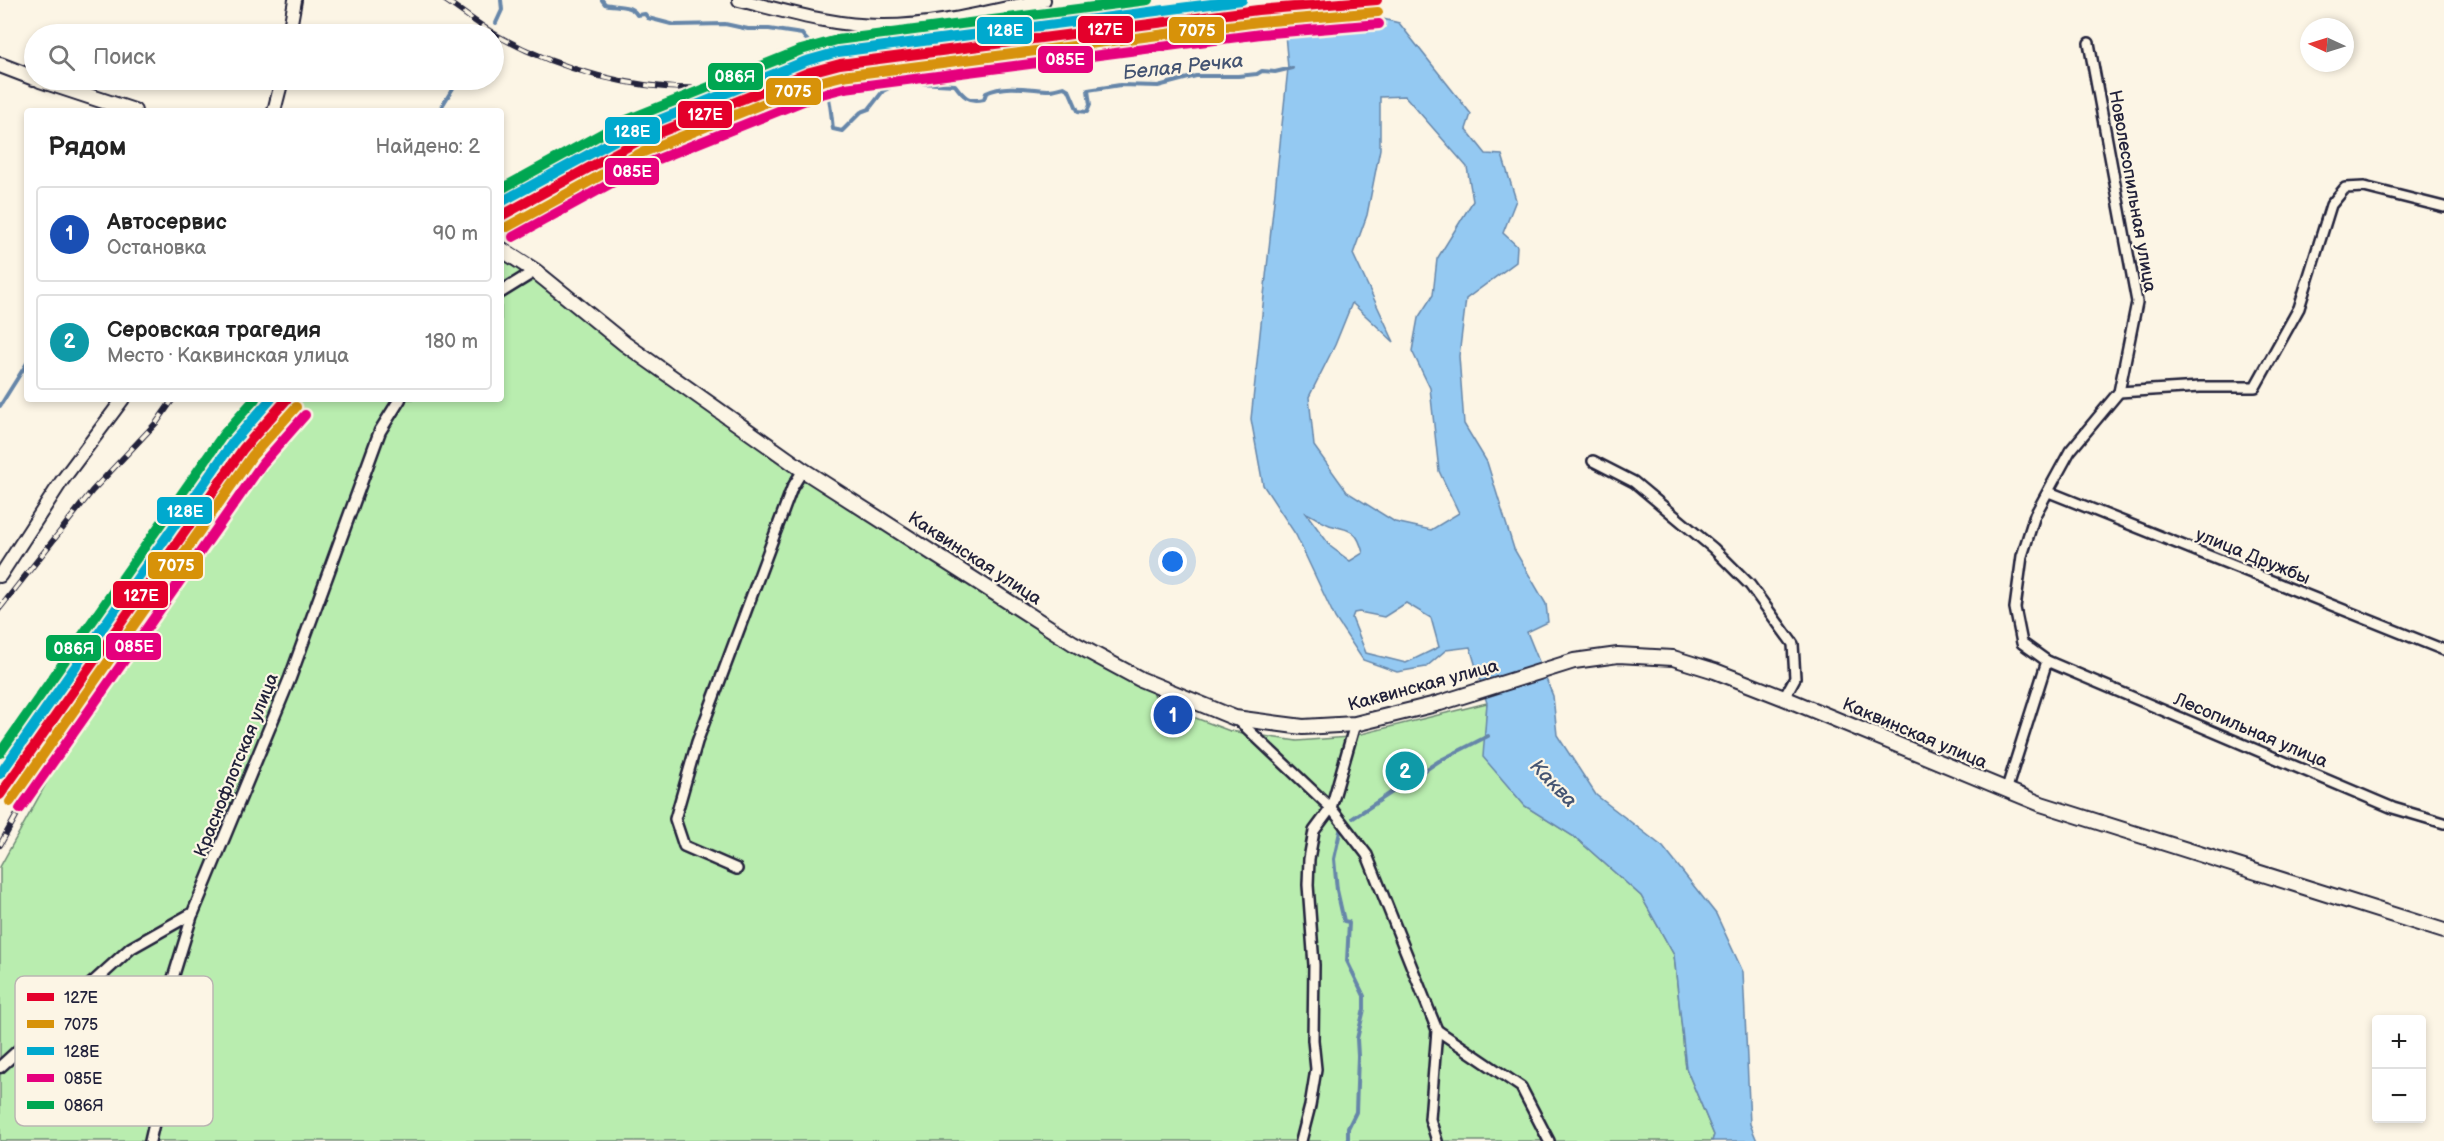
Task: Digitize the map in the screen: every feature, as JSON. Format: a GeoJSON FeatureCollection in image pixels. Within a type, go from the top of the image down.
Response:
{"type":"FeatureCollection","features":[{"type":"Feature","properties":{"kind":"main road"},"geometry":{"type":"LineString","coordinates":[[291,24],[295,0]]}},
{"type":"Feature","properties":{"kind":"main road"},"geometry":{"type":"LineString","coordinates":[[739,0],[837,22],[882,26],[942,20],[1044,0]]}},
{"type":"Feature","properties":{"kind":"main road"},"geometry":{"type":"LineString","coordinates":[[0,65],[24,74]]}},
{"type":"Feature","properties":{"kind":"main road"},"geometry":{"type":"LineString","coordinates":[[70,90],[125,108]]}},
{"type":"Feature","properties":{"kind":"main road"},"geometry":{"type":"LineString","coordinates":[[275,108],[280,90]]}},
{"type":"Feature","properties":{"kind":"main road"},"geometry":{"type":"LineString","coordinates":[[280,108],[281,90]]}},
{"type":"Feature","properties":{"kind":"main road","name":"Каквинская улица"},"geometry":{"type":"LineString","coordinates":[[504,251],[535,272],[625,344],[803,470],[1073,643],[1140,679],[1235,718],[1303,728],[1355,723],[1440,703],[1574,661],[1618,655],[1673,658],[1715,671],[1784,698],[2042,804],[2444,931]]}},
{"type":"Feature","properties":{"kind":"main road"},"geometry":{"type":"LineString","coordinates":[[0,576],[61,482],[121,402]]}},
{"type":"Feature","properties":{"kind":"street","name":"Новолесопильная улица"},"geometry":{"type":"LineString","coordinates":[[2048,661],[2022,643],[2014,608],[2022,556],[2035,515],[2070,451],[2119,392],[2137,302],[2089,43]]}},
{"type":"Feature","properties":{"kind":"street"},"geometry":{"type":"LineString","coordinates":[[2119,392],[2200,387],[2256,387],[2299,308],[2331,205],[2344,188],[2364,187],[2444,207]]}},
{"type":"Feature","properties":{"kind":"street"},"geometry":{"type":"LineString","coordinates":[[504,290],[535,272]]}},
{"type":"Feature","properties":{"kind":"street","name":"Краснофлотская улица"},"geometry":{"type":"LineString","coordinates":[[193,913],[290,678],[380,431],[398,402]]}},
{"type":"Feature","properties":{"kind":"street"},"geometry":{"type":"LineString","coordinates":[[1593,461],[1634,482],[1713,548],[1750,585],[1794,644],[1795,678],[1784,698]]}},
{"type":"Feature","properties":{"kind":"street"},"geometry":{"type":"LineString","coordinates":[[737,869],[684,846],[675,819],[701,731],[792,488],[803,470]]}},
{"type":"Feature","properties":{"kind":"street","name":"улица Дружбы"},"geometry":{"type":"LineString","coordinates":[[2049,492],[2444,650]]}},
{"type":"Feature","properties":{"kind":"street"},"geometry":{"type":"LineString","coordinates":[[2006,791],[2048,661]]}},
{"type":"Feature","properties":{"kind":"street","name":"Лесопильная улица"},"geometry":{"type":"LineString","coordinates":[[2048,661],[2393,808],[2444,823]]}},
{"type":"Feature","properties":{"kind":"street"},"geometry":{"type":"LineString","coordinates":[[1235,718],[1331,808],[1367,855],[1437,1029],[1430,1119],[1437,1141]]}},
{"type":"Feature","properties":{"kind":"street"},"geometry":{"type":"LineString","coordinates":[[1301,1141],[1316,1069],[1313,1040],[1314,965],[1309,859],[1314,831],[1331,808],[1355,723]]}},
{"type":"Feature","properties":{"kind":"street"},"geometry":{"type":"LineString","coordinates":[[100,976],[131,948],[193,913]]}},
{"type":"Feature","properties":{"kind":"street"},"geometry":{"type":"LineString","coordinates":[[174,976],[193,913]]}},
{"type":"Feature","properties":{"kind":"street"},"geometry":{"type":"LineString","coordinates":[[1437,1029],[1521,1088],[1549,1141]]}},
{"type":"Feature","properties":{"kind":"street"},"geometry":{"type":"LineString","coordinates":[[0,1067],[15,1053]]}},
{"type":"Feature","properties":{"kind":"street"},"geometry":{"type":"LineString","coordinates":[[150,1141],[153,1126]]}},
{"type":"Feature","properties":{"kind":"green space"},"geometry":{"type":"Polygon","coordinates":[[[504,251],[803,470],[1140,679],[1164,706],[1230,731],[1297,741],[1349,737],[1487,703],[1484,757],[1525,806],[1576,838],[1641,896],[1674,955],[1686,1068],[1714,1135],[1712,1141],[0,1141],[0,867],[151,594],[202,522],[296,402],[504,402],[504,251]]]}},
{"type":"Feature","properties":{"kind":"water","name":"Каква"},"geometry":{"type":"Polygon","coordinates":[[[1282,0],[1373,0],[1379,18],[1399,23],[1471,114],[1466,129],[1486,154],[1502,155],[1516,200],[1503,233],[1517,246],[1516,262],[1466,299],[1459,356],[1464,424],[1487,462],[1514,549],[1546,604],[1548,622],[1527,632],[1553,696],[1557,735],[1596,795],[1663,847],[1716,914],[1743,972],[1750,1124],[1757,1141],[1712,1141],[1714,1135],[1686,1068],[1674,955],[1641,896],[1576,838],[1525,806],[1483,757],[1487,703],[1470,647],[1446,650],[1426,667],[1397,672],[1363,660],[1335,618],[1296,535],[1263,485],[1251,419],[1288,68],[1282,0]],[[1405,96],[1380,97],[1380,149],[1367,215],[1353,254],[1394,342],[1352,303],[1335,345],[1309,397],[1314,446],[1347,492],[1395,522],[1431,530],[1459,513],[1439,471],[1430,388],[1412,351],[1418,318],[1433,295],[1437,259],[1473,201],[1467,167],[1405,96]],[[1306,513],[1331,547],[1350,561],[1363,553],[1359,540],[1353,533],[1326,524],[1306,513]],[[1406,603],[1384,617],[1354,613],[1352,618],[1366,653],[1406,663],[1439,647],[1431,618],[1406,603]]]}},
{"type":"Feature","properties":{"kind":"waterway","name":"Белая Речка"},"geometry":{"type":"LineString","coordinates":[[496,23],[502,10],[501,0]]}},
{"type":"Feature","properties":{"kind":"waterway","name":"Белая Речка"},"geometry":{"type":"LineString","coordinates":[[602,0],[605,4],[631,9],[637,15],[645,14],[648,18],[675,25],[725,24],[748,29],[769,29],[802,34],[814,48],[822,68],[833,129],[842,131],[861,112],[869,109],[883,91],[901,82],[955,85],[964,95],[974,100],[984,99],[986,93],[994,90],[1017,88],[1049,90],[1064,87],[1069,90],[1078,111],[1087,112],[1090,105],[1088,90],[1120,85],[1158,86],[1196,76],[1238,76],[1292,68]]}},
{"type":"Feature","properties":{"kind":"waterway","name":"Белая Речка"},"geometry":{"type":"LineString","coordinates":[[441,108],[452,90]]}},
{"type":"Feature","properties":{"kind":"waterway","name":"Белая Речка"},"geometry":{"type":"LineString","coordinates":[[0,406],[24,368]]}},
{"type":"Feature","properties":{"kind":"waterway"},"geometry":{"type":"LineString","coordinates":[[1353,818],[1439,761],[1488,736]]}},
{"type":"Feature","properties":{"kind":"waterway"},"geometry":{"type":"LineString","coordinates":[[1341,827],[1334,859],[1337,890],[1344,921],[1349,922],[1347,961],[1364,996],[1364,1009],[1357,1039],[1356,1112],[1348,1128],[1348,1141]]}},
{"type":"Feature","properties":{"kind":"railway"},"geometry":{"type":"LineString","coordinates":[[445,0],[480,24]]}},
{"type":"Feature","properties":{"kind":"railway"},"geometry":{"type":"LineString","coordinates":[[504,39],[572,68],[625,82],[652,86],[706,88],[745,84],[810,72]]}},
{"type":"Feature","properties":{"kind":"railway"},"geometry":{"type":"LineString","coordinates":[[0,608],[92,491],[157,422],[171,402]]}},
{"type":"Feature","properties":{"kind":"railway"},"geometry":{"type":"LineString","coordinates":[[0,845],[31,789]]}},
{"type":"Feature","properties":{"kind":"transit line","name":"086Я"},"geometry":{"type":"LineString","coordinates":[[504,187],[627,120],[801,50],[837,40],[1148,0]]}},
{"type":"Feature","properties":{"kind":"transit line","name":"128Е"},"geometry":{"type":"LineString","coordinates":[[504,200],[632,131],[806,61],[838,52],[1242,0]]}},
{"type":"Feature","properties":{"kind":"transit line","name":"127Е"},"geometry":{"type":"LineString","coordinates":[[504,214],[636,142],[810,72],[840,64],[1258,10],[1377,0]]}},
{"type":"Feature","properties":{"kind":"transit line","name":"7075"},"geometry":{"type":"LineString","coordinates":[[507,227],[641,153],[814,83],[842,76],[1259,22],[1378,12]]}},
{"type":"Feature","properties":{"kind":"transit line","name":"085Е"},"geometry":{"type":"LineString","coordinates":[[513,237],[646,164],[818,95],[845,88],[1261,34],[1379,24]]}},
{"type":"Feature","properties":{"kind":"transit line","name":"086Я"},"geometry":{"type":"LineString","coordinates":[[0,753],[223,435],[252,402]]}},
{"type":"Feature","properties":{"kind":"transit line","name":"128Е"},"geometry":{"type":"LineString","coordinates":[[0,774],[233,442],[268,402]]}},
{"type":"Feature","properties":{"kind":"transit line","name":"127Е"},"geometry":{"type":"LineString","coordinates":[[0,795],[243,449],[284,402]]}},
{"type":"Feature","properties":{"kind":"transit line","name":"7075"},"geometry":{"type":"LineString","coordinates":[[10,802],[252,456],[296,407]]}},
{"type":"Feature","properties":{"kind":"transit line","name":"085Е"},"geometry":{"type":"LineString","coordinates":[[20,809],[262,464],[305,415]]}},
{"type":"Feature","properties":{"kind":"place","name":"Автосервис"},"geometry":{"type":"Point","coordinates":[1173,715]}},
{"type":"Feature","properties":{"kind":"place","name":"Серовская трагедия"},"geometry":{"type":"Point","coordinates":[1405,771]}}]}
